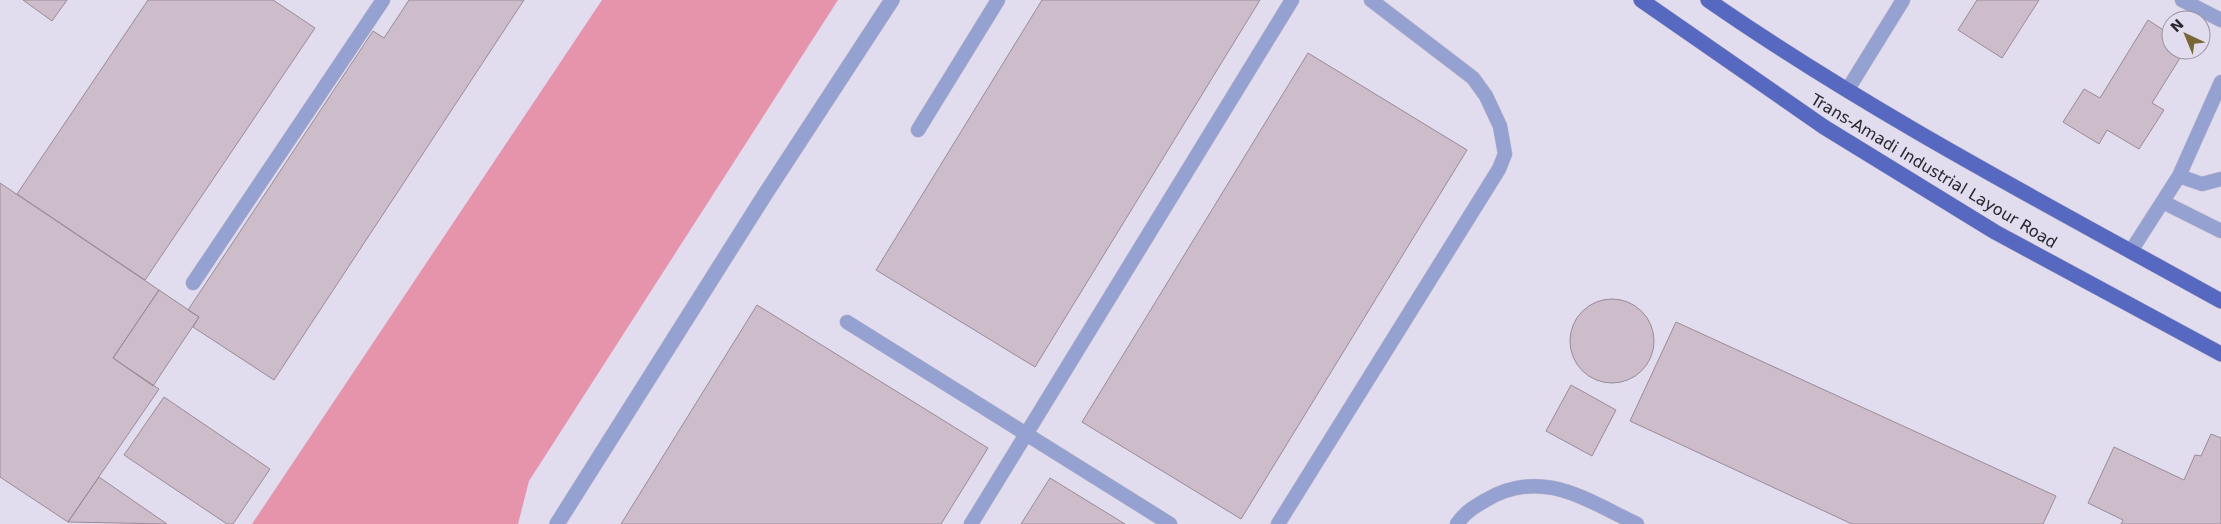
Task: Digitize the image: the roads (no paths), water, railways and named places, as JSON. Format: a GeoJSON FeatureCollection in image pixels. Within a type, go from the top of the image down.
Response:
{"type":"FeatureCollection","features":[{"type":"Feature","properties":{"kind":"main road","name":"Trans-Amadi Industrial Layour Road"},"geometry":{"type":"LineString","coordinates":[[1640,0],[1824,126],[1995,232],[2221,354]]}},
{"type":"Feature","properties":{"kind":"main road","name":"Trans-Amadi Industrial Layour Road"},"geometry":{"type":"LineString","coordinates":[[1708,0],[1767,40],[1932,139],[2221,301]]}},
{"type":"Feature","properties":{"kind":"street"},"geometry":{"type":"LineString","coordinates":[[558,524],[764,196],[892,0]]}},
{"type":"Feature","properties":{"kind":"lane"},"geometry":{"type":"LineString","coordinates":[[193,283],[383,0]]}},
{"type":"Feature","properties":{"kind":"lane"},"geometry":{"type":"LineString","coordinates":[[918,130],[998,0]]}},
{"type":"Feature","properties":{"kind":"lane"},"geometry":{"type":"LineString","coordinates":[[971,524],[1292,0]]}},
{"type":"Feature","properties":{"kind":"lane"},"geometry":{"type":"LineString","coordinates":[[1278,524],[1499,169],[1505,154],[1500,126],[1486,96],[1473,78],[1371,0]]}},
{"type":"Feature","properties":{"kind":"lane"},"geometry":{"type":"LineString","coordinates":[[1848,89],[1903,0]]}},
{"type":"Feature","properties":{"kind":"lane"},"geometry":{"type":"LineString","coordinates":[[2182,0],[2221,20]]}},
{"type":"Feature","properties":{"kind":"lane"},"geometry":{"type":"LineString","coordinates":[[2131,251],[2179,176],[2221,82]]}},
{"type":"Feature","properties":{"kind":"lane"},"geometry":{"type":"LineString","coordinates":[[2179,176],[2202,184],[2221,179]]}},
{"type":"Feature","properties":{"kind":"lane"},"geometry":{"type":"LineString","coordinates":[[2163,202],[2221,231]]}},
{"type":"Feature","properties":{"kind":"lane"},"geometry":{"type":"LineString","coordinates":[[847,322],[1026,432],[1170,524]]}},
{"type":"Feature","properties":{"kind":"lane"},"geometry":{"type":"LineString","coordinates":[[1457,524],[1465,513],[1494,495],[1527,484],[1558,488],[1637,524]]}}]}
